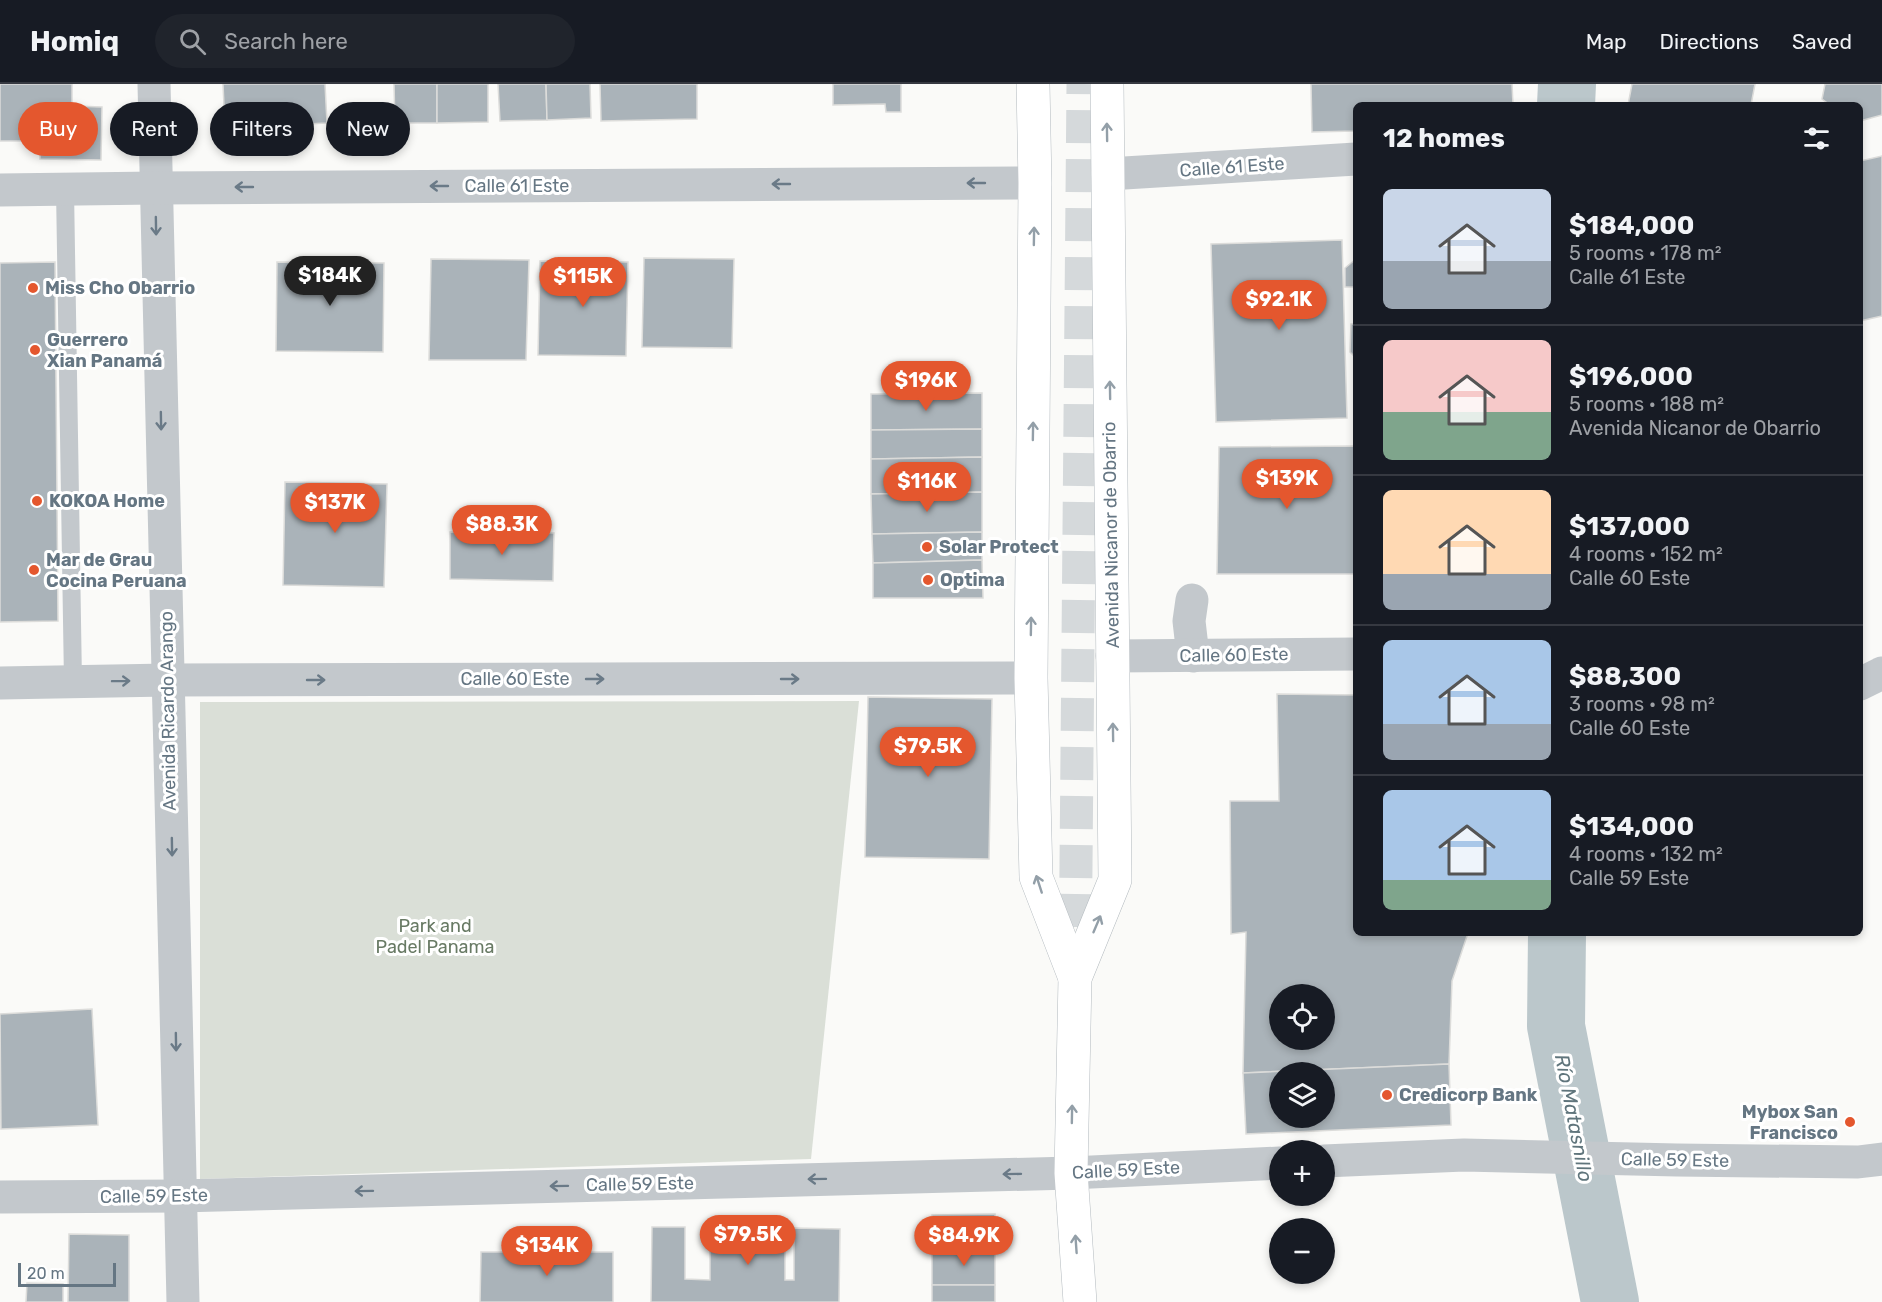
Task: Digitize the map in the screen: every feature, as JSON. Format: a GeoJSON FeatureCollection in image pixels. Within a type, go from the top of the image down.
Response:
{"type":"FeatureCollection","features":[{"type":"Feature","properties":{"kind":"street","name":"Avenida Ricardo Arango"},"geometry":{"type":"LineString","coordinates":[[154,84],[183,1302]]}},
{"type":"Feature","properties":{"kind":"street","name":"Avenida Nicanor de Obarrio"},"geometry":{"type":"LineString","coordinates":[[1033,84],[1035,183],[1030,678],[1036,877],[1075,978]]}},
{"type":"Feature","properties":{"kind":"street","name":"Avenida Nicanor de Obarrio"},"geometry":{"type":"LineString","coordinates":[[1080,1302],[1071,1173],[1075,978],[1115,880],[1107,84]]}},
{"type":"Feature","properties":{"kind":"street","name":"Calle 61 Este"},"geometry":{"type":"LineString","coordinates":[[1108,174],[1353,159]]}},
{"type":"Feature","properties":{"kind":"street","name":"Calle 61 Este"},"geometry":{"type":"LineString","coordinates":[[0,190],[1035,183]]}},
{"type":"Feature","properties":{"kind":"street"},"geometry":{"type":"LineString","coordinates":[[1192,600],[1189,621],[1193,656]]}},
{"type":"Feature","properties":{"kind":"street","name":"Calle 60 Este"},"geometry":{"type":"LineString","coordinates":[[1112,656],[1353,654]]}},
{"type":"Feature","properties":{"kind":"street"},"geometry":{"type":"LineString","coordinates":[[1863,682],[1882,673]]}},
{"type":"Feature","properties":{"kind":"street","name":"Calle 60 Este"},"geometry":{"type":"LineString","coordinates":[[0,684],[168,680],[1030,678]]}},
{"type":"Feature","properties":{"kind":"street","name":"Calle 59 Este"},"geometry":{"type":"LineString","coordinates":[[1335,1161],[1464,1155],[1858,1162],[1882,1159]]}},
{"type":"Feature","properties":{"kind":"street","name":"Calle 59 Este"},"geometry":{"type":"LineString","coordinates":[[0,1197],[180,1196],[1071,1173],[1269,1164]]}},
{"type":"Feature","properties":{"kind":"lane"},"geometry":{"type":"LineString","coordinates":[[65,189],[73,682]]}},
{"type":"Feature","properties":{"kind":"green space","name":"Park and Padel Panama"},"geometry":{"type":"Polygon","coordinates":[[[859,701],[811,1159],[200,1179],[200,702],[859,701]]]}},
{"type":"Feature","properties":{"kind":"building"},"geometry":{"type":"Polygon","coordinates":[[[0,84],[72,84],[72,102],[18,102],[18,141],[0,141],[0,84]]]}},
{"type":"Feature","properties":{"kind":"building"},"geometry":{"type":"Polygon","coordinates":[[[223,84],[325,84],[326,123],[314,124],[314,102],[224,102],[223,84]]]}},
{"type":"Feature","properties":{"kind":"building"},"geometry":{"type":"Polygon","coordinates":[[[394,84],[437,84],[437,123],[410,123],[410,102],[394,102],[394,84]]]}},
{"type":"Feature","properties":{"kind":"building"},"geometry":{"type":"Polygon","coordinates":[[[437,84],[488,84],[488,122],[437,123],[437,84]]]}},
{"type":"Feature","properties":{"kind":"building"},"geometry":{"type":"Polygon","coordinates":[[[498,84],[546,84],[547,120],[500,121],[498,84]]]}},
{"type":"Feature","properties":{"kind":"building"},"geometry":{"type":"Polygon","coordinates":[[[546,84],[590,84],[591,118],[547,120],[546,84]]]}},
{"type":"Feature","properties":{"kind":"building"},"geometry":{"type":"Polygon","coordinates":[[[600,84],[697,84],[697,119],[601,121],[600,84]]]}},
{"type":"Feature","properties":{"kind":"building"},"geometry":{"type":"Polygon","coordinates":[[[833,84],[901,84],[901,112],[886,112],[885,104],[833,105],[833,84]]]}},
{"type":"Feature","properties":{"kind":"building"},"geometry":{"type":"Polygon","coordinates":[[[1311,84],[1512,84],[1513,102],[1353,102],[1353,131],[1312,132],[1311,84]]]}},
{"type":"Feature","properties":{"kind":"building"},"geometry":{"type":"Polygon","coordinates":[[[1632,84],[1755,84],[1752,102],[1629,102],[1632,84]]]}},
{"type":"Feature","properties":{"kind":"building"},"geometry":{"type":"Polygon","coordinates":[[[1825,84],[1882,84],[1882,115],[1863,120],[1863,102],[1826,102],[1822,99],[1825,84]]]}},
{"type":"Feature","properties":{"kind":"building"},"geometry":{"type":"Polygon","coordinates":[[[98,107],[102,107],[101,160],[40,159],[40,156],[98,156],[98,107]]]}},
{"type":"Feature","properties":{"kind":"building"},"geometry":{"type":"Polygon","coordinates":[[[1882,156],[1882,316],[1863,320],[1863,160],[1882,156]]]}},
{"type":"Feature","properties":{"kind":"building"},"geometry":{"type":"Polygon","coordinates":[[[1342,240],[1347,418],[1216,422],[1211,244],[1342,240]]]}},
{"type":"Feature","properties":{"kind":"building"},"geometry":{"type":"Polygon","coordinates":[[[644,258],[734,259],[732,348],[642,347],[644,258]]]}},
{"type":"Feature","properties":{"kind":"building"},"geometry":{"type":"Polygon","coordinates":[[[431,259],[529,260],[526,360],[429,360],[431,259]]]}},
{"type":"Feature","properties":{"kind":"building"},"geometry":{"type":"Polygon","coordinates":[[[540,261],[628,262],[626,356],[538,355],[540,261]]]}},
{"type":"Feature","properties":{"kind":"building"},"geometry":{"type":"Polygon","coordinates":[[[1353,261],[1353,287],[1345,287],[1345,268],[1353,261]]]}},
{"type":"Feature","properties":{"kind":"building"},"geometry":{"type":"Polygon","coordinates":[[[55,262],[58,621],[0,622],[0,263],[55,262]]]}},
{"type":"Feature","properties":{"kind":"building"},"geometry":{"type":"Polygon","coordinates":[[[277,262],[384,263],[383,352],[276,351],[277,262]]]}},
{"type":"Feature","properties":{"kind":"building"},"geometry":{"type":"Polygon","coordinates":[[[1351,324],[1353,324],[1353,355],[1350,352],[1351,324]]]}},
{"type":"Feature","properties":{"kind":"building"},"geometry":{"type":"Polygon","coordinates":[[[982,393],[982,429],[871,430],[871,394],[982,393]]]}},
{"type":"Feature","properties":{"kind":"building"},"geometry":{"type":"Polygon","coordinates":[[[982,429],[982,457],[871,459],[871,430],[982,429]]]}},
{"type":"Feature","properties":{"kind":"building"},"geometry":{"type":"Polygon","coordinates":[[[1353,446],[1353,574],[1217,574],[1219,447],[1353,446]]]}},
{"type":"Feature","properties":{"kind":"building"},"geometry":{"type":"Polygon","coordinates":[[[982,457],[982,492],[871,494],[871,459],[982,457]]]}},
{"type":"Feature","properties":{"kind":"building"},"geometry":{"type":"Polygon","coordinates":[[[285,482],[387,484],[384,587],[283,585],[285,482]]]}},
{"type":"Feature","properties":{"kind":"building"},"geometry":{"type":"Polygon","coordinates":[[[982,492],[982,532],[872,534],[871,494],[982,492]]]}},
{"type":"Feature","properties":{"kind":"building"},"geometry":{"type":"Polygon","coordinates":[[[450,532],[554,533],[553,581],[450,579],[450,532]]]}},
{"type":"Feature","properties":{"kind":"building","name":"Solar Protect"},"geometry":{"type":"Polygon","coordinates":[[[982,532],[982,560],[873,563],[872,534],[982,532]]]}},
{"type":"Feature","properties":{"kind":"building","name":"Optima"},"geometry":{"type":"Polygon","coordinates":[[[982,560],[983,598],[873,598],[873,563],[982,560]]]}},
{"type":"Feature","properties":{"kind":"building"},"geometry":{"type":"Polygon","coordinates":[[[1277,694],[1353,695],[1353,936],[1467,936],[1452,981],[1449,1064],[1335,1069],[1335,1062],[1269,1062],[1269,1072],[1243,1073],[1246,932],[1231,934],[1230,801],[1279,801],[1277,694]]]}},
{"type":"Feature","properties":{"kind":"building"},"geometry":{"type":"Polygon","coordinates":[[[868,697],[992,699],[989,859],[865,857],[868,697]]]}},
{"type":"Feature","properties":{"kind":"building"},"geometry":{"type":"Polygon","coordinates":[[[92,1009],[98,1125],[1,1129],[0,1014],[92,1009]]]}},
{"type":"Feature","properties":{"kind":"building","name":"Credicorp Bank"},"geometry":{"type":"Polygon","coordinates":[[[1449,1064],[1451,1125],[1246,1134],[1243,1073],[1269,1072],[1269,1128],[1335,1128],[1335,1069],[1449,1064]]]}},
{"type":"Feature","properties":{"kind":"building"},"geometry":{"type":"Polygon","coordinates":[[[995,1214],[995,1248],[932,1249],[932,1215],[995,1214]]]}},
{"type":"Feature","properties":{"kind":"building"},"geometry":{"type":"Polygon","coordinates":[[[710,1225],[785,1226],[785,1280],[794,1280],[794,1228],[840,1229],[839,1302],[651,1302],[652,1227],[685,1227],[685,1279],[710,1280],[710,1225]]]}},
{"type":"Feature","properties":{"kind":"building"},"geometry":{"type":"Polygon","coordinates":[[[69,1234],[129,1235],[129,1302],[68,1302],[69,1234]]]}},
{"type":"Feature","properties":{"kind":"building"},"geometry":{"type":"Polygon","coordinates":[[[995,1248],[995,1285],[932,1285],[932,1249],[995,1248]]]}},
{"type":"Feature","properties":{"kind":"building"},"geometry":{"type":"Polygon","coordinates":[[[481,1252],[613,1252],[613,1302],[480,1302],[481,1252]]]}},
{"type":"Feature","properties":{"kind":"building"},"geometry":{"type":"Polygon","coordinates":[[[27,1283],[63,1284],[63,1302],[26,1302],[27,1283]]]}},
{"type":"Feature","properties":{"kind":"building"},"geometry":{"type":"Polygon","coordinates":[[[932,1285],[995,1285],[995,1302],[932,1302],[932,1285]]]}},
{"type":"Feature","properties":{"kind":"waterway","name":"Río Matasnillo"},"geometry":{"type":"LineString","coordinates":[[1566,102],[1567,84]]}},
{"type":"Feature","properties":{"kind":"waterway","name":"Río Matasnillo"},"geometry":{"type":"LineString","coordinates":[[1557,936],[1556,1026],[1610,1302]]}},
{"type":"Feature","properties":{"kind":"tunnel"},"geometry":{"type":"LineString","coordinates":[[1075,976],[1083,84]]}},
{"type":"Feature","properties":{"kind":"place","name":"Miss Cho Obarrio"},"geometry":{"type":"Point","coordinates":[33,288]}},
{"type":"Feature","properties":{"kind":"place","name":"Guerrero Xian Panamá"},"geometry":{"type":"Point","coordinates":[35,350]}},
{"type":"Feature","properties":{"kind":"place","name":"KOKOA Home"},"geometry":{"type":"Point","coordinates":[37,501]}},
{"type":"Feature","properties":{"kind":"place","name":"Solar Protect"},"geometry":{"type":"Point","coordinates":[927,547]}},
{"type":"Feature","properties":{"kind":"place","name":"Mar de Grau Cocina Peruana"},"geometry":{"type":"Point","coordinates":[34,570]}},
{"type":"Feature","properties":{"kind":"place","name":"Optima"},"geometry":{"type":"Point","coordinates":[928,580]}},
{"type":"Feature","properties":{"kind":"place","name":"Credicorp Bank"},"geometry":{"type":"Point","coordinates":[1387,1095]}},
{"type":"Feature","properties":{"kind":"place","name":"Mybox San Francisco"},"geometry":{"type":"Point","coordinates":[1850,1122]}}]}
